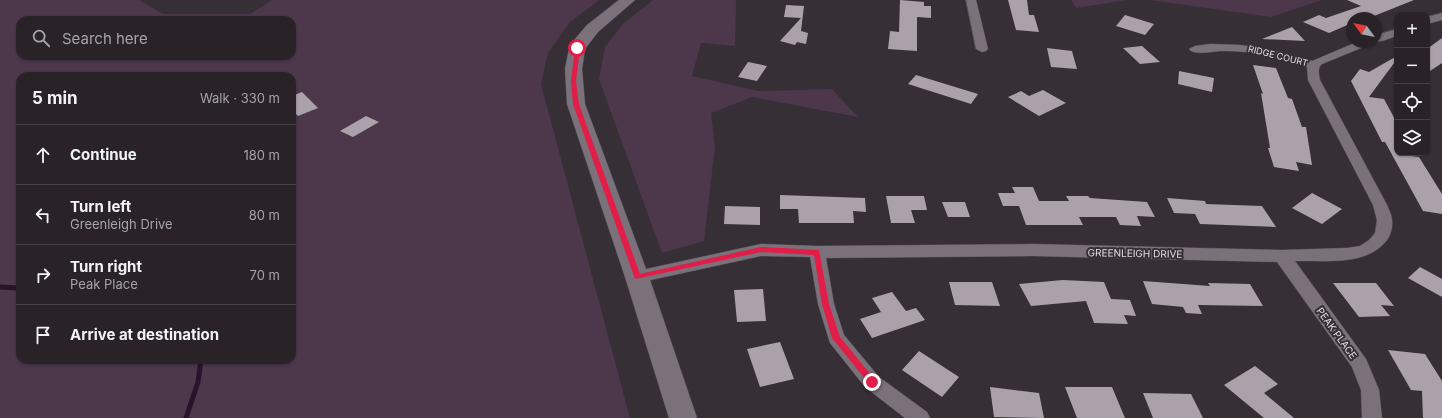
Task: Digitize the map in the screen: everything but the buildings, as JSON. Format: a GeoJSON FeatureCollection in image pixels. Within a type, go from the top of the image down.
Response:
{"type":"FeatureCollection","features":[{"type":"Feature","properties":{"kind":"main road"},"geometry":{"type":"LineString","coordinates":[[628,0],[590,31],[577,48],[573,81],[576,104],[637,277],[683,418]]}},
{"type":"Feature","properties":{"kind":"street"},"geometry":{"type":"LineString","coordinates":[[971,0],[982,48]]}},
{"type":"Feature","properties":{"kind":"street"},"geometry":{"type":"LineString","coordinates":[[1430,20],[1442,16]]}},
{"type":"Feature","properties":{"kind":"street"},"geometry":{"type":"LineString","coordinates":[[1382,37],[1394,33]]}},
{"type":"Feature","properties":{"kind":"street","name":"RIDGE COURT"},"geometry":{"type":"LineString","coordinates":[[1195,49],[1213,46],[1249,48],[1270,52],[1313,65]]}},
{"type":"Feature","properties":{"kind":"street"},"geometry":{"type":"LineString","coordinates":[[1313,65],[1326,56],[1349,48]]}},
{"type":"Feature","properties":{"kind":"street","name":"GREENLEIGH DRIVE"},"geometry":{"type":"LineString","coordinates":[[637,277],[761,250],[817,252],[1033,250],[1282,256],[1347,254],[1364,251],[1375,244],[1383,234],[1384,220],[1380,205],[1314,80],[1313,65]]}},
{"type":"Feature","properties":{"kind":"street"},"geometry":{"type":"LineString","coordinates":[[817,252],[826,304],[836,338],[872,382],[920,418]]}},
{"type":"Feature","properties":{"kind":"street","name":"PEAK PLACE"},"geometry":{"type":"LineString","coordinates":[[1282,256],[1360,364],[1370,390],[1372,418]]}},
{"type":"Feature","properties":{"kind":"shaded area"},"geometry":{"type":"Polygon","coordinates":[[[0,0],[139,0],[163,14],[250,14],[272,0],[599,0],[570,22],[548,53],[541,84],[630,418],[0,418],[0,0]]]}},
{"type":"Feature","properties":{"kind":"shaded area"},"geometry":{"type":"Polygon","coordinates":[[[653,0],[736,0],[735,46],[701,43],[692,76],[758,91],[832,89],[858,117],[752,97],[711,113],[715,147],[704,241],[662,253],[599,79],[605,47],[624,23],[653,0]]]}},
{"type":"Feature","properties":{"kind":"shaded area"},"geometry":{"type":"Polygon","coordinates":[[[1071,0],[1127,0],[1076,8],[1071,0]]]}},
{"type":"Feature","properties":{"kind":"shaded area"},"geometry":{"type":"Polygon","coordinates":[[[1150,0],[1322,0],[1271,17],[1150,0]]]}},
{"type":"Feature","properties":{"kind":"waterway"},"geometry":{"type":"LineString","coordinates":[[0,287],[16,288]]}},
{"type":"Feature","properties":{"kind":"waterway"},"geometry":{"type":"LineString","coordinates":[[186,418],[198,382],[200,364]]}},
{"type":"Feature","properties":{"kind":"route"},"geometry":{"type":"LineString","coordinates":[[577,48],[573,81],[576,104],[637,277],[761,250],[817,252],[826,304],[836,338],[872,382]]}}]}
